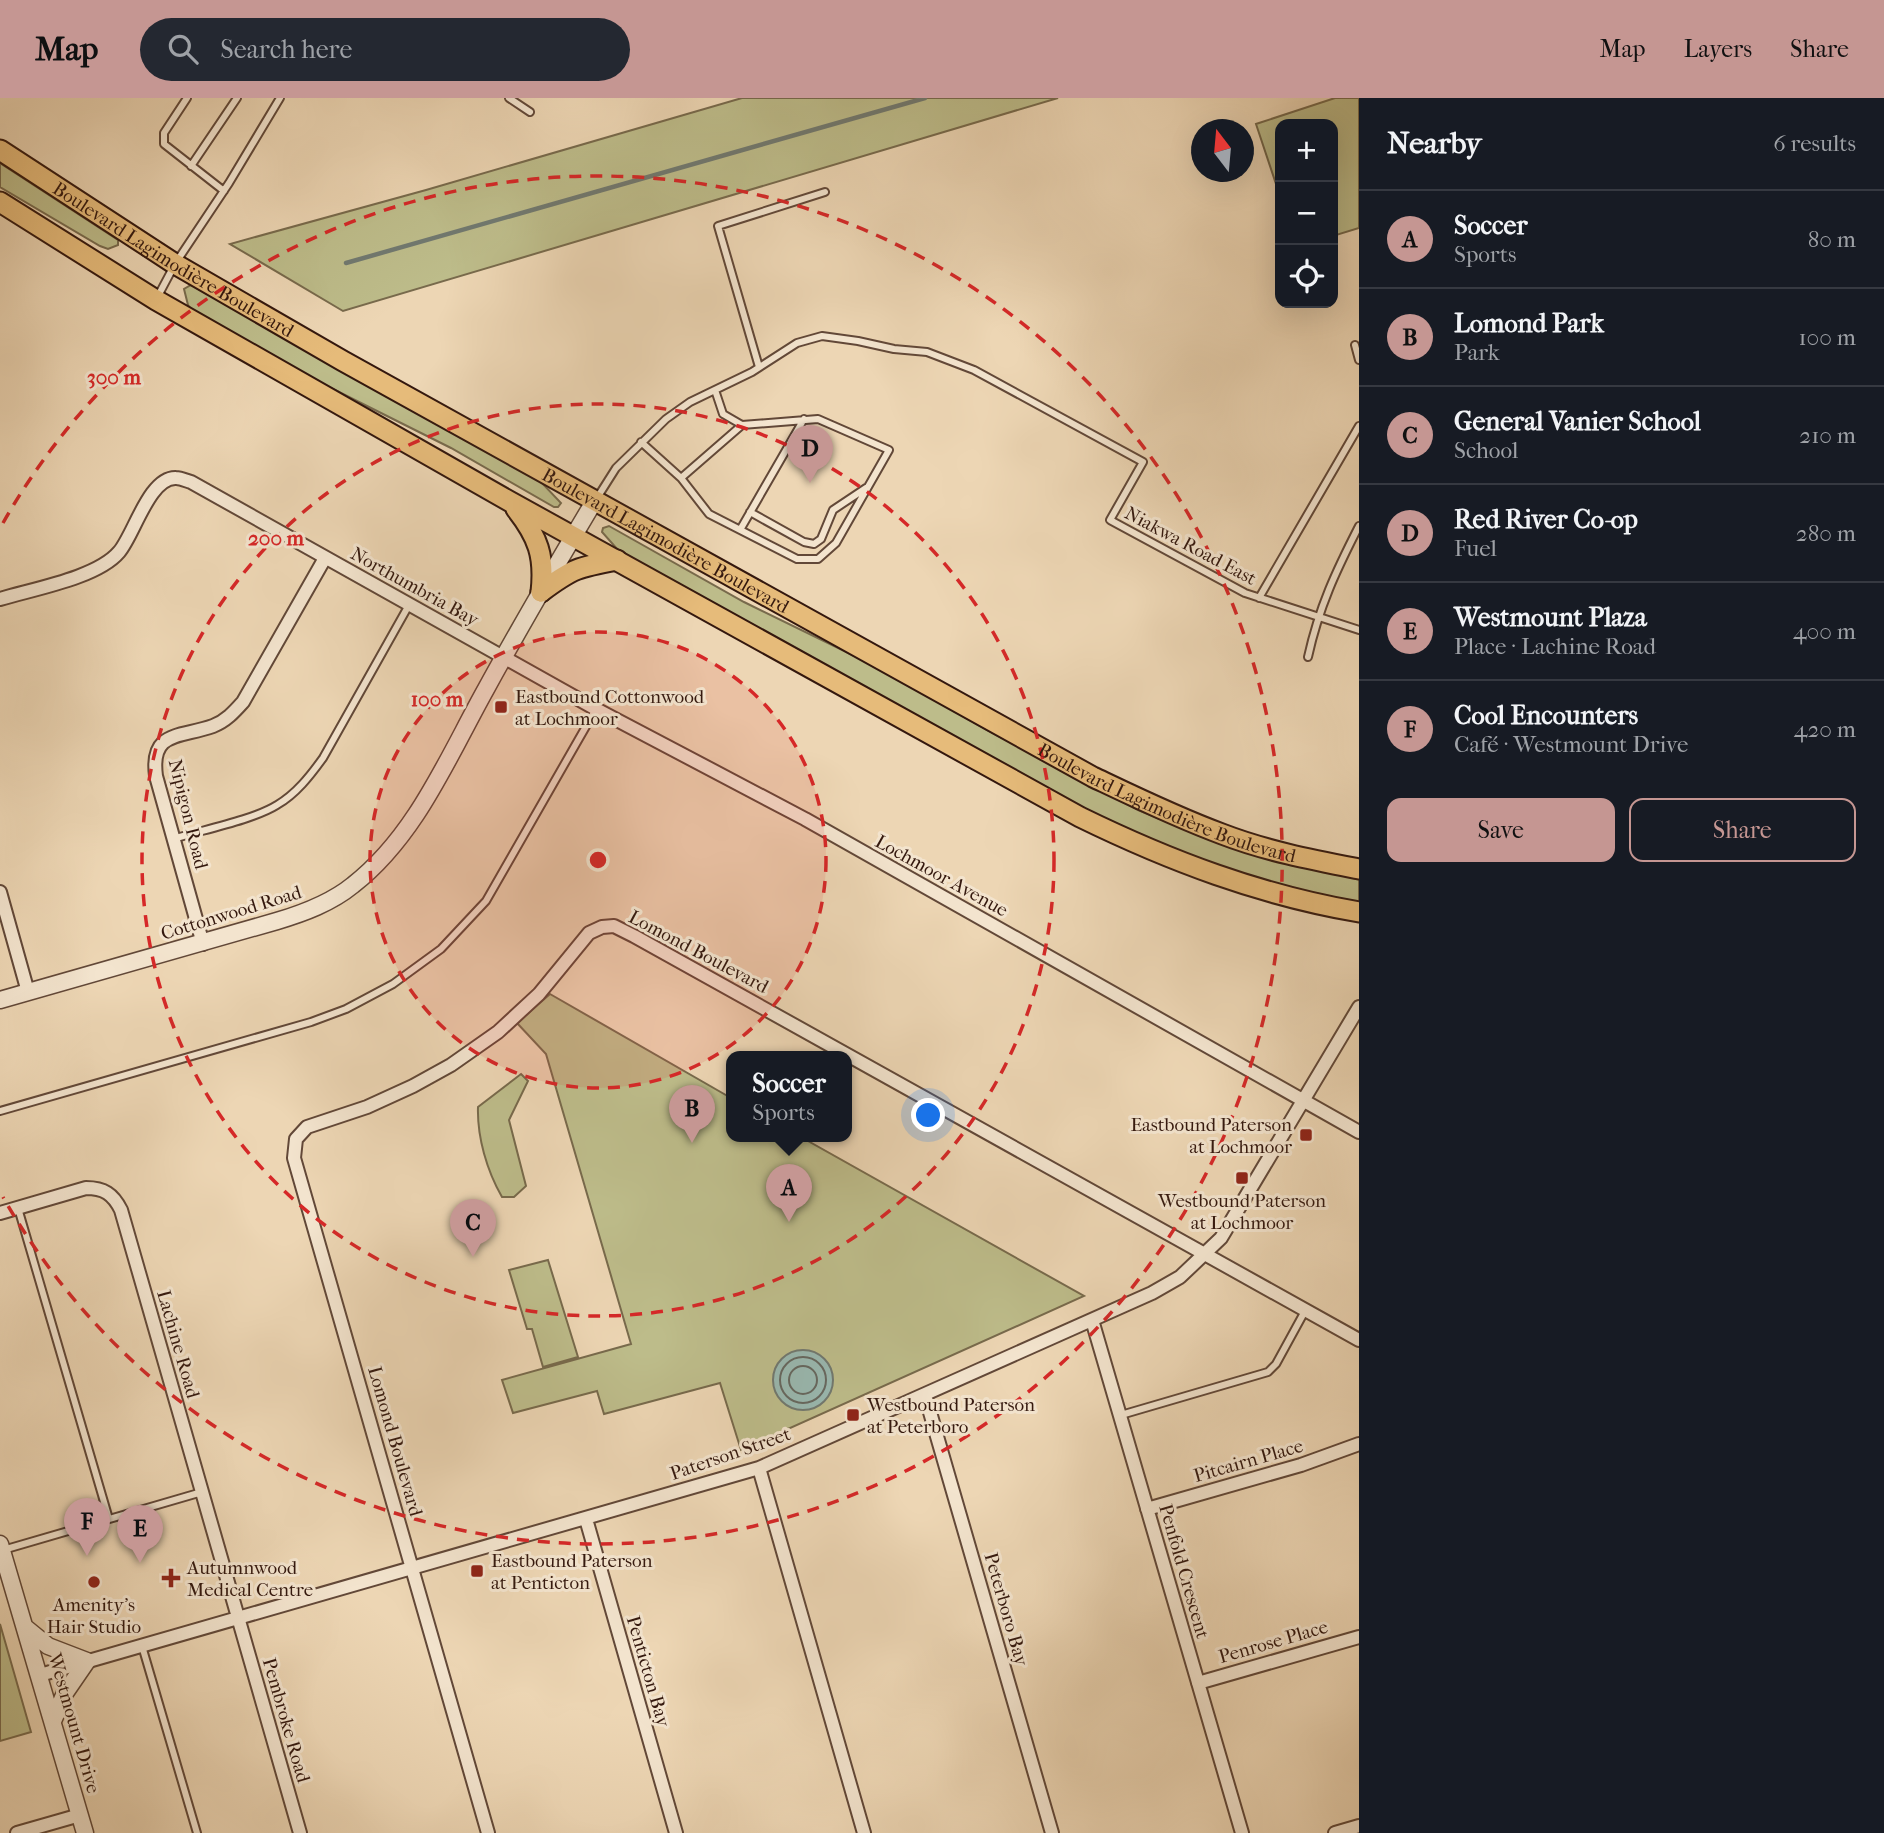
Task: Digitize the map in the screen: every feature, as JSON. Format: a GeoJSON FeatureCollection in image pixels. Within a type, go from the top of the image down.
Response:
{"type":"FeatureCollection","features":[{"type":"Feature","properties":{"kind":"main road","name":"Boulevard Lagimodière Boulevard"},"geometry":{"type":"LineString","coordinates":[[0,150],[175,264],[343,361],[1104,782],[1224,835],[1306,859],[1359,869]]}},
{"type":"Feature","properties":{"kind":"main road"},"geometry":{"type":"LineString","coordinates":[[0,202],[156,300],[509,501],[1038,795],[1137,845],[1235,882],[1295,899],[1359,912]]}},
{"type":"Feature","properties":{"kind":"main road"},"geometry":{"type":"LineString","coordinates":[[509,501],[537,540],[542,572],[541,592]]}},
{"type":"Feature","properties":{"kind":"main road"},"geometry":{"type":"LineString","coordinates":[[541,592],[566,573],[580,567],[617,560]]}},
{"type":"Feature","properties":{"kind":"street","name":"Northumbria Bay"},"geometry":{"type":"LineString","coordinates":[[0,599],[106,565],[121,550],[161,482],[176,478],[191,482],[503,657]]}},
{"type":"Feature","properties":{"kind":"street","name":"Cottonwood Road"},"geometry":{"type":"LineString","coordinates":[[0,1000],[204,944],[312,910],[353,886],[386,855],[412,823],[503,657],[595,500]]}},
{"type":"Feature","properties":{"kind":"street","name":"Nipigon Road"},"geometry":{"type":"LineString","coordinates":[[204,944],[173,839],[153,757],[159,745],[228,719],[243,702],[325,558]]}},
{"type":"Feature","properties":{"kind":"street","name":"Lochmoor Avenue"},"geometry":{"type":"LineString","coordinates":[[503,657],[803,818],[1359,1132]]}},
{"type":"Feature","properties":{"kind":"street"},"geometry":{"type":"LineString","coordinates":[[0,892],[28,992]]}},
{"type":"Feature","properties":{"kind":"street","name":"Lomond Boulevard"},"geometry":{"type":"LineString","coordinates":[[412,1568],[294,1158],[296,1139],[307,1127],[367,1107],[413,1086],[498,1032],[528,1003],[589,933],[602,926],[614,926],[634,936],[840,1051]]}},
{"type":"Feature","properties":{"kind":"street","name":"Paterson Street"},"geometry":{"type":"LineString","coordinates":[[40,1675],[759,1468],[1152,1293],[1180,1277],[1221,1238],[1359,1007]]}},
{"type":"Feature","properties":{"kind":"street","name":"Lomond Boulevard"},"geometry":{"type":"LineString","coordinates":[[852,1058],[1203,1254]]}},
{"type":"Feature","properties":{"kind":"street","name":"Lachine Road"},"geometry":{"type":"LineString","coordinates":[[0,1213],[86,1188],[100,1188],[114,1197],[121,1210],[238,1618]]}},
{"type":"Feature","properties":{"kind":"street"},"geometry":{"type":"LineString","coordinates":[[1203,1254],[1359,1340]]}},
{"type":"Feature","properties":{"kind":"street","name":"Penfold Crescent"},"geometry":{"type":"LineString","coordinates":[[1092,1320],[1242,1833]]}},
{"type":"Feature","properties":{"kind":"street","name":"Peterboro Bay"},"geometry":{"type":"LineString","coordinates":[[925,1395],[1052,1833]]}},
{"type":"Feature","properties":{"kind":"street","name":"Pitcairn Place"},"geometry":{"type":"LineString","coordinates":[[1147,1509],[1301,1465],[1359,1444]]}},
{"type":"Feature","properties":{"kind":"street"},"geometry":{"type":"LineString","coordinates":[[759,1468],[864,1833]]}},
{"type":"Feature","properties":{"kind":"street","name":"Penticton Bay"},"geometry":{"type":"LineString","coordinates":[[586,1519],[676,1833]]}},
{"type":"Feature","properties":{"kind":"street","name":"Westmount Drive"},"geometry":{"type":"LineString","coordinates":[[1,1547],[85,1833]]}},
{"type":"Feature","properties":{"kind":"street"},"geometry":{"type":"LineString","coordinates":[[412,1568],[488,1833]]}},
{"type":"Feature","properties":{"kind":"street","name":"Pembroke Road"},"geometry":{"type":"LineString","coordinates":[[238,1618],[300,1833]]}},
{"type":"Feature","properties":{"kind":"street"},"geometry":{"type":"LineString","coordinates":[[26,1628],[48,1646],[87,1661],[65,1693],[53,1721]]}},
{"type":"Feature","properties":{"kind":"street","name":"Penrose Place"},"geometry":{"type":"LineString","coordinates":[[1198,1682],[1359,1637]]}},
{"type":"Feature","properties":{"kind":"street"},"geometry":{"type":"LineString","coordinates":[[17,1833],[80,1815]]}},
{"type":"Feature","properties":{"kind":"street"},"geometry":{"type":"LineString","coordinates":[[1335,1833],[1359,1826]]}},
{"type":"Feature","properties":{"kind":"lane"},"geometry":{"type":"LineString","coordinates":[[187,98],[164,133],[164,144],[224,191]]}},
{"type":"Feature","properties":{"kind":"lane"},"geometry":{"type":"LineString","coordinates":[[191,166],[237,98]]}},
{"type":"Feature","properties":{"kind":"lane"},"geometry":{"type":"LineString","coordinates":[[156,300],[175,264],[224,191],[280,98]]}},
{"type":"Feature","properties":{"kind":"lane"},"geometry":{"type":"LineString","coordinates":[[509,98],[530,112]]}},
{"type":"Feature","properties":{"kind":"lane"},"geometry":{"type":"LineString","coordinates":[[595,500],[616,468],[666,419],[690,402],[735,382],[759,367],[718,226],[825,192]]}},
{"type":"Feature","properties":{"kind":"lane","name":"Niakwa Road East"},"geometry":{"type":"LineString","coordinates":[[759,367],[797,343],[822,336],[894,349],[928,352],[974,370],[1143,462],[1110,520],[1245,593],[1359,630]]}},
{"type":"Feature","properties":{"kind":"lane"},"geometry":{"type":"LineString","coordinates":[[1355,345],[1359,360]]}},
{"type":"Feature","properties":{"kind":"lane"},"geometry":{"type":"LineString","coordinates":[[715,390],[723,414],[742,425]]}},
{"type":"Feature","properties":{"kind":"lane"},"geometry":{"type":"LineString","coordinates":[[740,530],[804,419]]}},
{"type":"Feature","properties":{"kind":"lane"},"geometry":{"type":"LineString","coordinates":[[641,442],[681,478],[709,514],[797,559],[818,559],[836,543],[889,450],[818,419],[742,425],[681,478]]}},
{"type":"Feature","properties":{"kind":"lane"},"geometry":{"type":"LineString","coordinates":[[1259,598],[1359,426]]}},
{"type":"Feature","properties":{"kind":"lane"},"geometry":{"type":"LineString","coordinates":[[750,512],[804,542],[814,544],[821,539],[833,510],[867,488]]}},
{"type":"Feature","properties":{"kind":"lane"},"geometry":{"type":"LineString","coordinates":[[1308,657],[1317,618],[1335,573],[1359,526]]}},
{"type":"Feature","properties":{"kind":"lane"},"geometry":{"type":"LineString","coordinates":[[173,839],[258,813],[277,805],[295,791],[323,758],[409,605]]}},
{"type":"Feature","properties":{"kind":"lane"},"geometry":{"type":"LineString","coordinates":[[0,1111],[346,1010],[393,984],[441,949],[486,901],[596,709]]}},
{"type":"Feature","properties":{"kind":"lane"},"geometry":{"type":"LineString","coordinates":[[18,1208],[108,1519]]}},
{"type":"Feature","properties":{"kind":"lane"},"geometry":{"type":"LineString","coordinates":[[1121,1415],[1268,1372],[1276,1364],[1306,1309]]}},
{"type":"Feature","properties":{"kind":"lane"},"geometry":{"type":"LineString","coordinates":[[1,1547],[202,1492]]}},
{"type":"Feature","properties":{"kind":"lane"},"geometry":{"type":"LineString","coordinates":[[142,1646],[197,1833]]}},
{"type":"Feature","properties":{"kind":"shaded area"},"geometry":{"type":"Polygon","coordinates":[[[742,98],[1058,98],[343,311],[230,244],[426,190],[742,98]]]}},
{"type":"Feature","properties":{"kind":"shaded area"},"geometry":{"type":"Polygon","coordinates":[[[1335,98],[1359,98],[1359,228],[1338,234],[1338,119],[1275,119],[1275,181],[1256,124],[1335,98]]]}},
{"type":"Feature","properties":{"kind":"shaded area"},"geometry":{"type":"Polygon","coordinates":[[[0,163],[118,240],[118,245],[108,249],[100,246],[0,187],[0,163]]]}},
{"type":"Feature","properties":{"kind":"shaded area"},"geometry":{"type":"Polygon","coordinates":[[[191,285],[531,476],[542,483],[561,503],[554,507],[451,448],[283,364],[192,310],[184,289],[191,285]]]}},
{"type":"Feature","properties":{"kind":"shaded area"},"geometry":{"type":"Polygon","coordinates":[[[609,526],[744,602],[873,665],[989,731],[1138,810],[1221,844],[1265,858],[1359,879],[1359,902],[1283,886],[1209,864],[1088,811],[618,550],[602,532],[603,528],[609,526]]]}},
{"type":"Feature","properties":{"kind":"shaded area"},"geometry":{"type":"Polygon","coordinates":[[[550,994],[726,1095],[726,1142],[810,1142],[1084,1296],[741,1450],[720,1383],[604,1414],[597,1391],[513,1413],[502,1380],[631,1344],[546,1054],[517,1023],[550,994]]]}},
{"type":"Feature","properties":{"kind":"shaded area"},"geometry":{"type":"Polygon","coordinates":[[[521,1074],[528,1081],[509,1120],[526,1186],[514,1197],[502,1197],[484,1154],[478,1107],[521,1074]]]}},
{"type":"Feature","properties":{"kind":"shaded area"},"geometry":{"type":"Polygon","coordinates":[[[548,1260],[578,1357],[543,1367],[532,1329],[527,1329],[509,1270],[548,1260]]]}},
{"type":"Feature","properties":{"kind":"shaded area"},"geometry":{"type":"Polygon","coordinates":[[[0,1624],[31,1732],[0,1741],[0,1624]]]}},
{"type":"Feature","properties":{"kind":"water"},"geometry":{"type":"Polygon","coordinates":[[[797,1350],[809,1350],[828,1363],[833,1380],[831,1392],[820,1405],[809,1410],[797,1410],[778,1397],[773,1386],[773,1374],[786,1355],[797,1350]]]}},
{"type":"Feature","properties":{"kind":"waterway"},"geometry":{"type":"LineString","coordinates":[[346,263],[925,98]]}},
{"type":"Feature","properties":{"kind":"place","name":"Red River Co-op"},"geometry":{"type":"Point","coordinates":[810,483]}},
{"type":"Feature","properties":{"kind":"place","name":"Eastbound Cottonwood at Lochmoor"},"geometry":{"type":"Point","coordinates":[501,707]}},
{"type":"Feature","properties":{"kind":"place","name":"Eastbound Paterson at Lochmoor"},"geometry":{"type":"Point","coordinates":[1306,1135]}},
{"type":"Feature","properties":{"kind":"place","name":"Lomond Park"},"geometry":{"type":"Point","coordinates":[692,1143]}},
{"type":"Feature","properties":{"kind":"place","name":"Westbound Paterson at Lochmoor"},"geometry":{"type":"Point","coordinates":[1242,1178]}},
{"type":"Feature","properties":{"kind":"place","name":"Soccer"},"geometry":{"type":"Point","coordinates":[789,1222]}},
{"type":"Feature","properties":{"kind":"place","name":"General Vanier School"},"geometry":{"type":"Point","coordinates":[473,1257]}},
{"type":"Feature","properties":{"kind":"place","name":"Westbound Paterson at Peterboro"},"geometry":{"type":"Point","coordinates":[853,1415]}},
{"type":"Feature","properties":{"kind":"place","name":"Cool Encounters"},"geometry":{"type":"Point","coordinates":[87,1556]}},
{"type":"Feature","properties":{"kind":"place","name":"Westmount Plaza"},"geometry":{"type":"Point","coordinates":[140,1563]}},
{"type":"Feature","properties":{"kind":"place","name":"Eastbound Paterson at Penticton"},"geometry":{"type":"Point","coordinates":[477,1571]}},
{"type":"Feature","properties":{"kind":"place","name":"Autumnwood Medical Centre"},"geometry":{"type":"Point","coordinates":[171,1578]}},
{"type":"Feature","properties":{"kind":"place","name":"Amenity's Hair Studio"},"geometry":{"type":"Point","coordinates":[94,1582]}}]}
